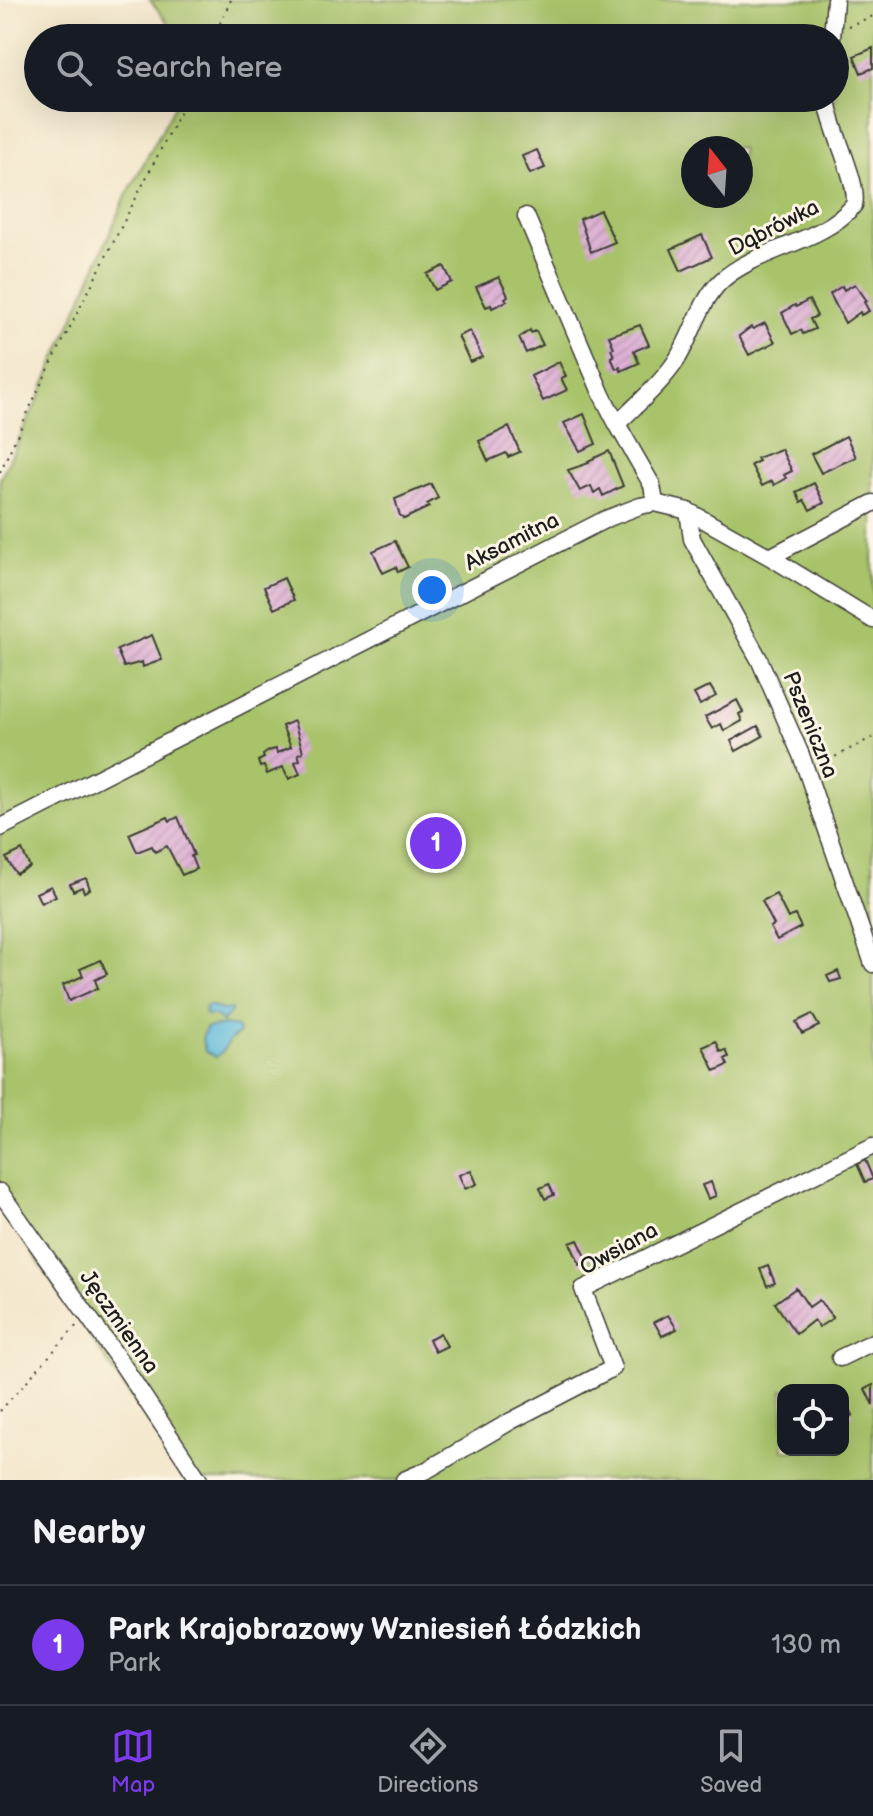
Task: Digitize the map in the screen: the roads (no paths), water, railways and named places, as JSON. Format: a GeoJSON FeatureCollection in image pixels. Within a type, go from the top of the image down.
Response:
{"type":"FeatureCollection","features":[{"type":"Feature","properties":{"kind":"street"},"geometry":{"type":"LineString","coordinates":[[833,24],[835,0]]}},
{"type":"Feature","properties":{"kind":"street","name":"Dąbrówka"},"geometry":{"type":"LineString","coordinates":[[617,424],[659,382],[675,361],[721,281],[749,263],[838,219],[854,205],[854,187],[834,134],[830,112]]}},
{"type":"Feature","properties":{"kind":"street"},"geometry":{"type":"LineString","coordinates":[[526,216],[602,395],[652,485],[655,503],[688,511],[873,620]]}},
{"type":"Feature","properties":{"kind":"street","name":"Aksamitna"},"geometry":{"type":"LineString","coordinates":[[0,828],[606,519],[655,503]]}},
{"type":"Feature","properties":{"kind":"street"},"geometry":{"type":"LineString","coordinates":[[770,557],[873,503]]}},
{"type":"Feature","properties":{"kind":"street","name":"Pszeniczna"},"geometry":{"type":"LineString","coordinates":[[688,511],[692,539],[759,659],[808,772],[873,964]]}},
{"type":"Feature","properties":{"kind":"street","name":"Owsiana"},"geometry":{"type":"LineString","coordinates":[[404,1480],[613,1368],[583,1289],[873,1146]]}},
{"type":"Feature","properties":{"kind":"street","name":"Jęczmienna"},"geometry":{"type":"LineString","coordinates":[[0,1192],[199,1480]]}},
{"type":"Feature","properties":{"kind":"street"},"geometry":{"type":"LineString","coordinates":[[840,1358],[873,1342]]}},
{"type":"Feature","properties":{"kind":"water"},"geometry":{"type":"Polygon","coordinates":[[[209,1005],[222,1010],[231,1009],[231,1012],[222,1022],[217,1017],[205,1015],[205,1007],[209,1005]]]}},
{"type":"Feature","properties":{"kind":"water"},"geometry":{"type":"Polygon","coordinates":[[[237,1027],[239,1031],[216,1057],[205,1051],[202,1039],[206,1028],[237,1027]]]}},
{"type":"Feature","properties":{"kind":"place","name":"Park Krajobrazowy Wzniesień Łódzkich"},"geometry":{"type":"Point","coordinates":[436,843]}}]}
